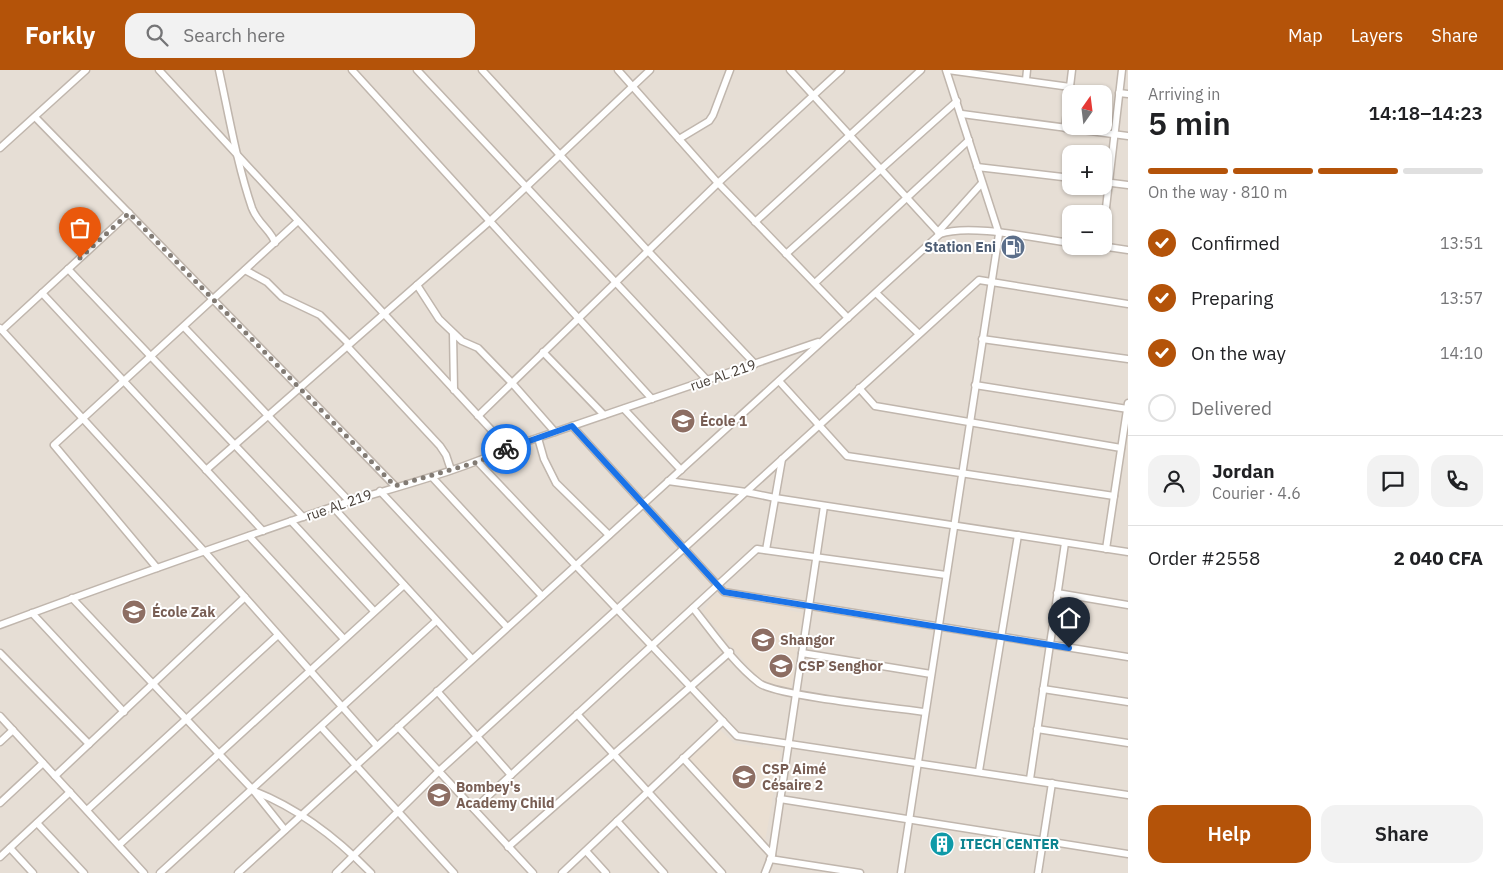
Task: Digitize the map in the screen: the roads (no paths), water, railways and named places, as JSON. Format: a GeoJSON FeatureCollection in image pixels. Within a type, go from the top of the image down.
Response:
{"type":"FeatureCollection","features":[{"type":"Feature","properties":{"kind":"street"},"geometry":{"type":"LineString","coordinates":[[0,148],[86,70]]}},
{"type":"Feature","properties":{"kind":"street"},"geometry":{"type":"LineString","coordinates":[[158,70],[508,448]]}},
{"type":"Feature","properties":{"kind":"street"},"geometry":{"type":"LineString","coordinates":[[219,70],[238,157],[254,212],[259,223],[274,237],[275,243]]}},
{"type":"Feature","properties":{"kind":"street"},"geometry":{"type":"LineString","coordinates":[[352,70],[652,399]]}},
{"type":"Feature","properties":{"kind":"street"},"geometry":{"type":"LineString","coordinates":[[417,70],[707,380]]}},
{"type":"Feature","properties":{"kind":"street"},"geometry":{"type":"LineString","coordinates":[[482,70],[648,251],[755,364]]}},
{"type":"Feature","properties":{"kind":"street"},"geometry":{"type":"LineString","coordinates":[[618,70],[718,183],[848,318]]}},
{"type":"Feature","properties":{"kind":"street"},"geometry":{"type":"LineString","coordinates":[[206,470],[490,221],[650,70]]}},
{"type":"Feature","properties":{"kind":"street"},"geometry":{"type":"LineString","coordinates":[[679,139],[709,121],[730,70]]}},
{"type":"Feature","properties":{"kind":"street"},"geometry":{"type":"LineString","coordinates":[[790,70],[939,233]]}},
{"type":"Feature","properties":{"kind":"street"},"geometry":{"type":"LineString","coordinates":[[478,416],[718,183],[841,70]]}},
{"type":"Feature","properties":{"kind":"street"},"geometry":{"type":"LineString","coordinates":[[756,222],[921,70]]}},
{"type":"Feature","properties":{"kind":"street"},"geometry":{"type":"LineString","coordinates":[[901,873],[998,234],[947,70],[1062,86]]}},
{"type":"Feature","properties":{"kind":"street"},"geometry":{"type":"LineString","coordinates":[[1026,80],[1027,70]]}},
{"type":"Feature","properties":{"kind":"street"},"geometry":{"type":"LineString","coordinates":[[1070,85],[1072,70]]}},
{"type":"Feature","properties":{"kind":"street"},"geometry":{"type":"LineString","coordinates":[[1112,146],[1122,70]]}},
{"type":"Feature","properties":{"kind":"street"},"geometry":{"type":"LineString","coordinates":[[1119,93],[1128,94]]}},
{"type":"Feature","properties":{"kind":"street"},"geometry":{"type":"LineString","coordinates":[[786,254],[957,101]]}},
{"type":"Feature","properties":{"kind":"street"},"geometry":{"type":"LineString","coordinates":[[962,114],[1062,127]]}},
{"type":"Feature","properties":{"kind":"street"},"geometry":{"type":"LineString","coordinates":[[35,117],[395,486]]}},
{"type":"Feature","properties":{"kind":"street"},"geometry":{"type":"LineString","coordinates":[[1114,134],[1128,136]]}},
{"type":"Feature","properties":{"kind":"street"},"geometry":{"type":"LineString","coordinates":[[814,283],[906,196],[969,140]]}},
{"type":"Feature","properties":{"kind":"street"},"geometry":{"type":"LineString","coordinates":[[977,167],[1062,177]]}},
{"type":"Feature","properties":{"kind":"street"},"geometry":{"type":"LineString","coordinates":[[238,873],[876,293],[939,233],[982,183]]}},
{"type":"Feature","properties":{"kind":"street"},"geometry":{"type":"LineString","coordinates":[[1112,183],[1128,185]]}},
{"type":"Feature","properties":{"kind":"street"},"geometry":{"type":"LineString","coordinates":[[129,213],[1,329],[204,551],[377,746]]}},
{"type":"Feature","properties":{"kind":"street"},"geometry":{"type":"LineString","coordinates":[[157,568],[54,446],[298,221]]}},
{"type":"Feature","properties":{"kind":"street"},"geometry":{"type":"LineString","coordinates":[[939,233],[973,231],[1062,242]]}},
{"type":"Feature","properties":{"kind":"street"},"geometry":{"type":"LineString","coordinates":[[1112,248],[1128,250]]}},
{"type":"Feature","properties":{"kind":"street"},"geometry":{"type":"LineString","coordinates":[[68,269],[303,517]]}},
{"type":"Feature","properties":{"kind":"street"},"geometry":{"type":"LineString","coordinates":[[245,270],[267,282],[282,297],[320,315],[440,446],[446,455],[451,470]]}},
{"type":"Feature","properties":{"kind":"street"},"geometry":{"type":"LineString","coordinates":[[336,873],[439,771],[978,280],[1128,304]]}},
{"type":"Feature","properties":{"kind":"street"},"geometry":{"type":"LineString","coordinates":[[417,285],[439,320],[453,334],[478,348],[555,432]]}},
{"type":"Feature","properties":{"kind":"street"},"geometry":{"type":"LineString","coordinates":[[42,293],[263,531]]}},
{"type":"Feature","properties":{"kind":"street"},"geometry":{"type":"LineString","coordinates":[[876,293],[919,334]]}},
{"type":"Feature","properties":{"kind":"street"},"geometry":{"type":"LineString","coordinates":[[184,327],[350,502]]}},
{"type":"Feature","properties":{"kind":"street"},"geometry":{"type":"LineString","coordinates":[[453,334],[454,390]]}},
{"type":"Feature","properties":{"kind":"street"},"geometry":{"type":"LineString","coordinates":[[982,339],[1128,359]]}},
{"type":"Feature","properties":{"kind":"street","name":"rue AL 219"},"geometry":{"type":"LineString","coordinates":[[0,625],[204,551],[395,486],[478,462],[508,448],[822,341]]}},
{"type":"Feature","properties":{"kind":"street"},"geometry":{"type":"LineString","coordinates":[[544,352],[604,416]]}},
{"type":"Feature","properties":{"kind":"street"},"geometry":{"type":"LineString","coordinates":[[779,381],[847,456],[1114,496]]}},
{"type":"Feature","properties":{"kind":"street"},"geometry":{"type":"LineString","coordinates":[[975,385],[1128,407],[1106,549]]}},
{"type":"Feature","properties":{"kind":"street"},"geometry":{"type":"LineString","coordinates":[[859,388],[875,406],[1121,448]]}},
{"type":"Feature","properties":{"kind":"street"},"geometry":{"type":"LineString","coordinates":[[624,408],[681,470]]}},
{"type":"Feature","properties":{"kind":"street"},"geometry":{"type":"LineString","coordinates":[[572,426],[724,592],[1128,657]]}},
{"type":"Feature","properties":{"kind":"street"},"geometry":{"type":"LineString","coordinates":[[538,438],[544,459],[556,484],[609,535]]}},
{"type":"Feature","properties":{"kind":"street"},"geometry":{"type":"LineString","coordinates":[[766,550],[782,459]]}},
{"type":"Feature","properties":{"kind":"street"},"geometry":{"type":"LineString","coordinates":[[478,462],[737,736],[1128,795]]}},
{"type":"Feature","properties":{"kind":"street"},"geometry":{"type":"LineString","coordinates":[[432,476],[542,596]]}},
{"type":"Feature","properties":{"kind":"street"},"geometry":{"type":"LineString","coordinates":[[668,481],[1128,552]]}},
{"type":"Feature","properties":{"kind":"street"},"geometry":{"type":"LineString","coordinates":[[380,491],[507,627]]}},
{"type":"Feature","properties":{"kind":"street"},"geometry":{"type":"LineString","coordinates":[[765,873],[771,857],[824,506]]}},
{"type":"Feature","properties":{"kind":"street"},"geometry":{"type":"LineString","coordinates":[[333,507],[472,659]]}},
{"type":"Feature","properties":{"kind":"street"},"geometry":{"type":"LineString","coordinates":[[291,521],[374,611]]}},
{"type":"Feature","properties":{"kind":"street"},"geometry":{"type":"LineString","coordinates":[[979,772],[1018,535]]}},
{"type":"Feature","properties":{"kind":"street"},"geometry":{"type":"LineString","coordinates":[[249,536],[344,639]]}},
{"type":"Feature","properties":{"kind":"street"},"geometry":{"type":"LineString","coordinates":[[1030,779],[1065,542]]}},
{"type":"Feature","properties":{"kind":"street"},"geometry":{"type":"LineString","coordinates":[[474,809],[757,549],[946,575]]}},
{"type":"Feature","properties":{"kind":"street"},"geometry":{"type":"LineString","coordinates":[[119,844],[404,585]]}},
{"type":"Feature","properties":{"kind":"street"},"geometry":{"type":"LineString","coordinates":[[1058,593],[1128,604]]}},
{"type":"Feature","properties":{"kind":"street"},"geometry":{"type":"LineString","coordinates":[[55,776],[245,597]]}},
{"type":"Feature","properties":{"kind":"street"},"geometry":{"type":"LineString","coordinates":[[72,598],[253,790],[285,830]]}},
{"type":"Feature","properties":{"kind":"street"},"geometry":{"type":"LineString","coordinates":[[693,608],[730,652],[761,684],[796,693],[925,712]]}},
{"type":"Feature","properties":{"kind":"street"},"geometry":{"type":"LineString","coordinates":[[32,613],[124,712]]}},
{"type":"Feature","properties":{"kind":"street"},"geometry":{"type":"LineString","coordinates":[[160,873],[436,621]]}},
{"type":"Feature","properties":{"kind":"street"},"geometry":{"type":"LineString","coordinates":[[87,810],[278,635]]}},
{"type":"Feature","properties":{"kind":"street"},"geometry":{"type":"LineString","coordinates":[[508,847],[730,652]]}},
{"type":"Feature","properties":{"kind":"street"},"geometry":{"type":"LineString","coordinates":[[802,652],[931,674]]}},
{"type":"Feature","properties":{"kind":"street"},"geometry":{"type":"LineString","coordinates":[[0,653],[89,744]]}},
{"type":"Feature","properties":{"kind":"street"},"geometry":{"type":"LineString","coordinates":[[1043,689],[1128,702]]}},
{"type":"Feature","properties":{"kind":"street"},"geometry":{"type":"LineString","coordinates":[[437,691],[511,775]]}},
{"type":"Feature","properties":{"kind":"street"},"geometry":{"type":"LineString","coordinates":[[577,714],[722,873]]}},
{"type":"Feature","properties":{"kind":"street"},"geometry":{"type":"LineString","coordinates":[[0,716],[144,873]]}},
{"type":"Feature","properties":{"kind":"street"},"geometry":{"type":"LineString","coordinates":[[562,873],[723,721]]}},
{"type":"Feature","properties":{"kind":"street"},"geometry":{"type":"LineString","coordinates":[[321,727],[454,873]]}},
{"type":"Feature","properties":{"kind":"street"},"geometry":{"type":"LineString","coordinates":[[398,727],[532,873]]}},
{"type":"Feature","properties":{"kind":"street"},"geometry":{"type":"LineString","coordinates":[[1037,729],[1128,744]]}},
{"type":"Feature","properties":{"kind":"street"},"geometry":{"type":"LineString","coordinates":[[0,742],[13,730]]}},
{"type":"Feature","properties":{"kind":"street"},"geometry":{"type":"LineString","coordinates":[[683,758],[771,857],[860,873]]}},
{"type":"Feature","properties":{"kind":"street"},"geometry":{"type":"LineString","coordinates":[[0,803],[43,763]]}},
{"type":"Feature","properties":{"kind":"street"},"geometry":{"type":"LineString","coordinates":[[1038,873],[1052,783]]}},
{"type":"Feature","properties":{"kind":"street"},"geometry":{"type":"LineString","coordinates":[[253,790],[282,802],[302,814],[372,873]]}},
{"type":"Feature","properties":{"kind":"street"},"geometry":{"type":"LineString","coordinates":[[0,857],[70,792]]}},
{"type":"Feature","properties":{"kind":"street"},"geometry":{"type":"LineString","coordinates":[[780,800],[1128,854]]}},
{"type":"Feature","properties":{"kind":"street"},"geometry":{"type":"LineString","coordinates":[[617,821],[664,873]]}},
{"type":"Feature","properties":{"kind":"street"},"geometry":{"type":"LineString","coordinates":[[37,823],[84,873]]}},
{"type":"Feature","properties":{"kind":"street"},"geometry":{"type":"LineString","coordinates":[[10,848],[33,873]]}},
{"type":"Feature","properties":{"kind":"street"},"geometry":{"type":"LineString","coordinates":[[586,851],[606,873]]}},
{"type":"Feature","properties":{"kind":"place","name":"Station Eni"},"geometry":{"type":"Point","coordinates":[1013,247]}},
{"type":"Feature","properties":{"kind":"place","name":"École 1"},"geometry":{"type":"Point","coordinates":[683,421]}},
{"type":"Feature","properties":{"kind":"place","name":"École Zak"},"geometry":{"type":"Point","coordinates":[134,612]}},
{"type":"Feature","properties":{"kind":"place","name":"Shangor"},"geometry":{"type":"Point","coordinates":[763,640]}},
{"type":"Feature","properties":{"kind":"place","name":"CSP Senghor"},"geometry":{"type":"Point","coordinates":[781,666]}},
{"type":"Feature","properties":{"kind":"place","name":"CSP Aimé Césaire 2"},"geometry":{"type":"Point","coordinates":[744,777]}},
{"type":"Feature","properties":{"kind":"place","name":"Bombey's Academy Child"},"geometry":{"type":"Point","coordinates":[439,795]}},
{"type":"Feature","properties":{"kind":"place","name":"ITECH CENTER"},"geometry":{"type":"Point","coordinates":[942,844]}}]}
